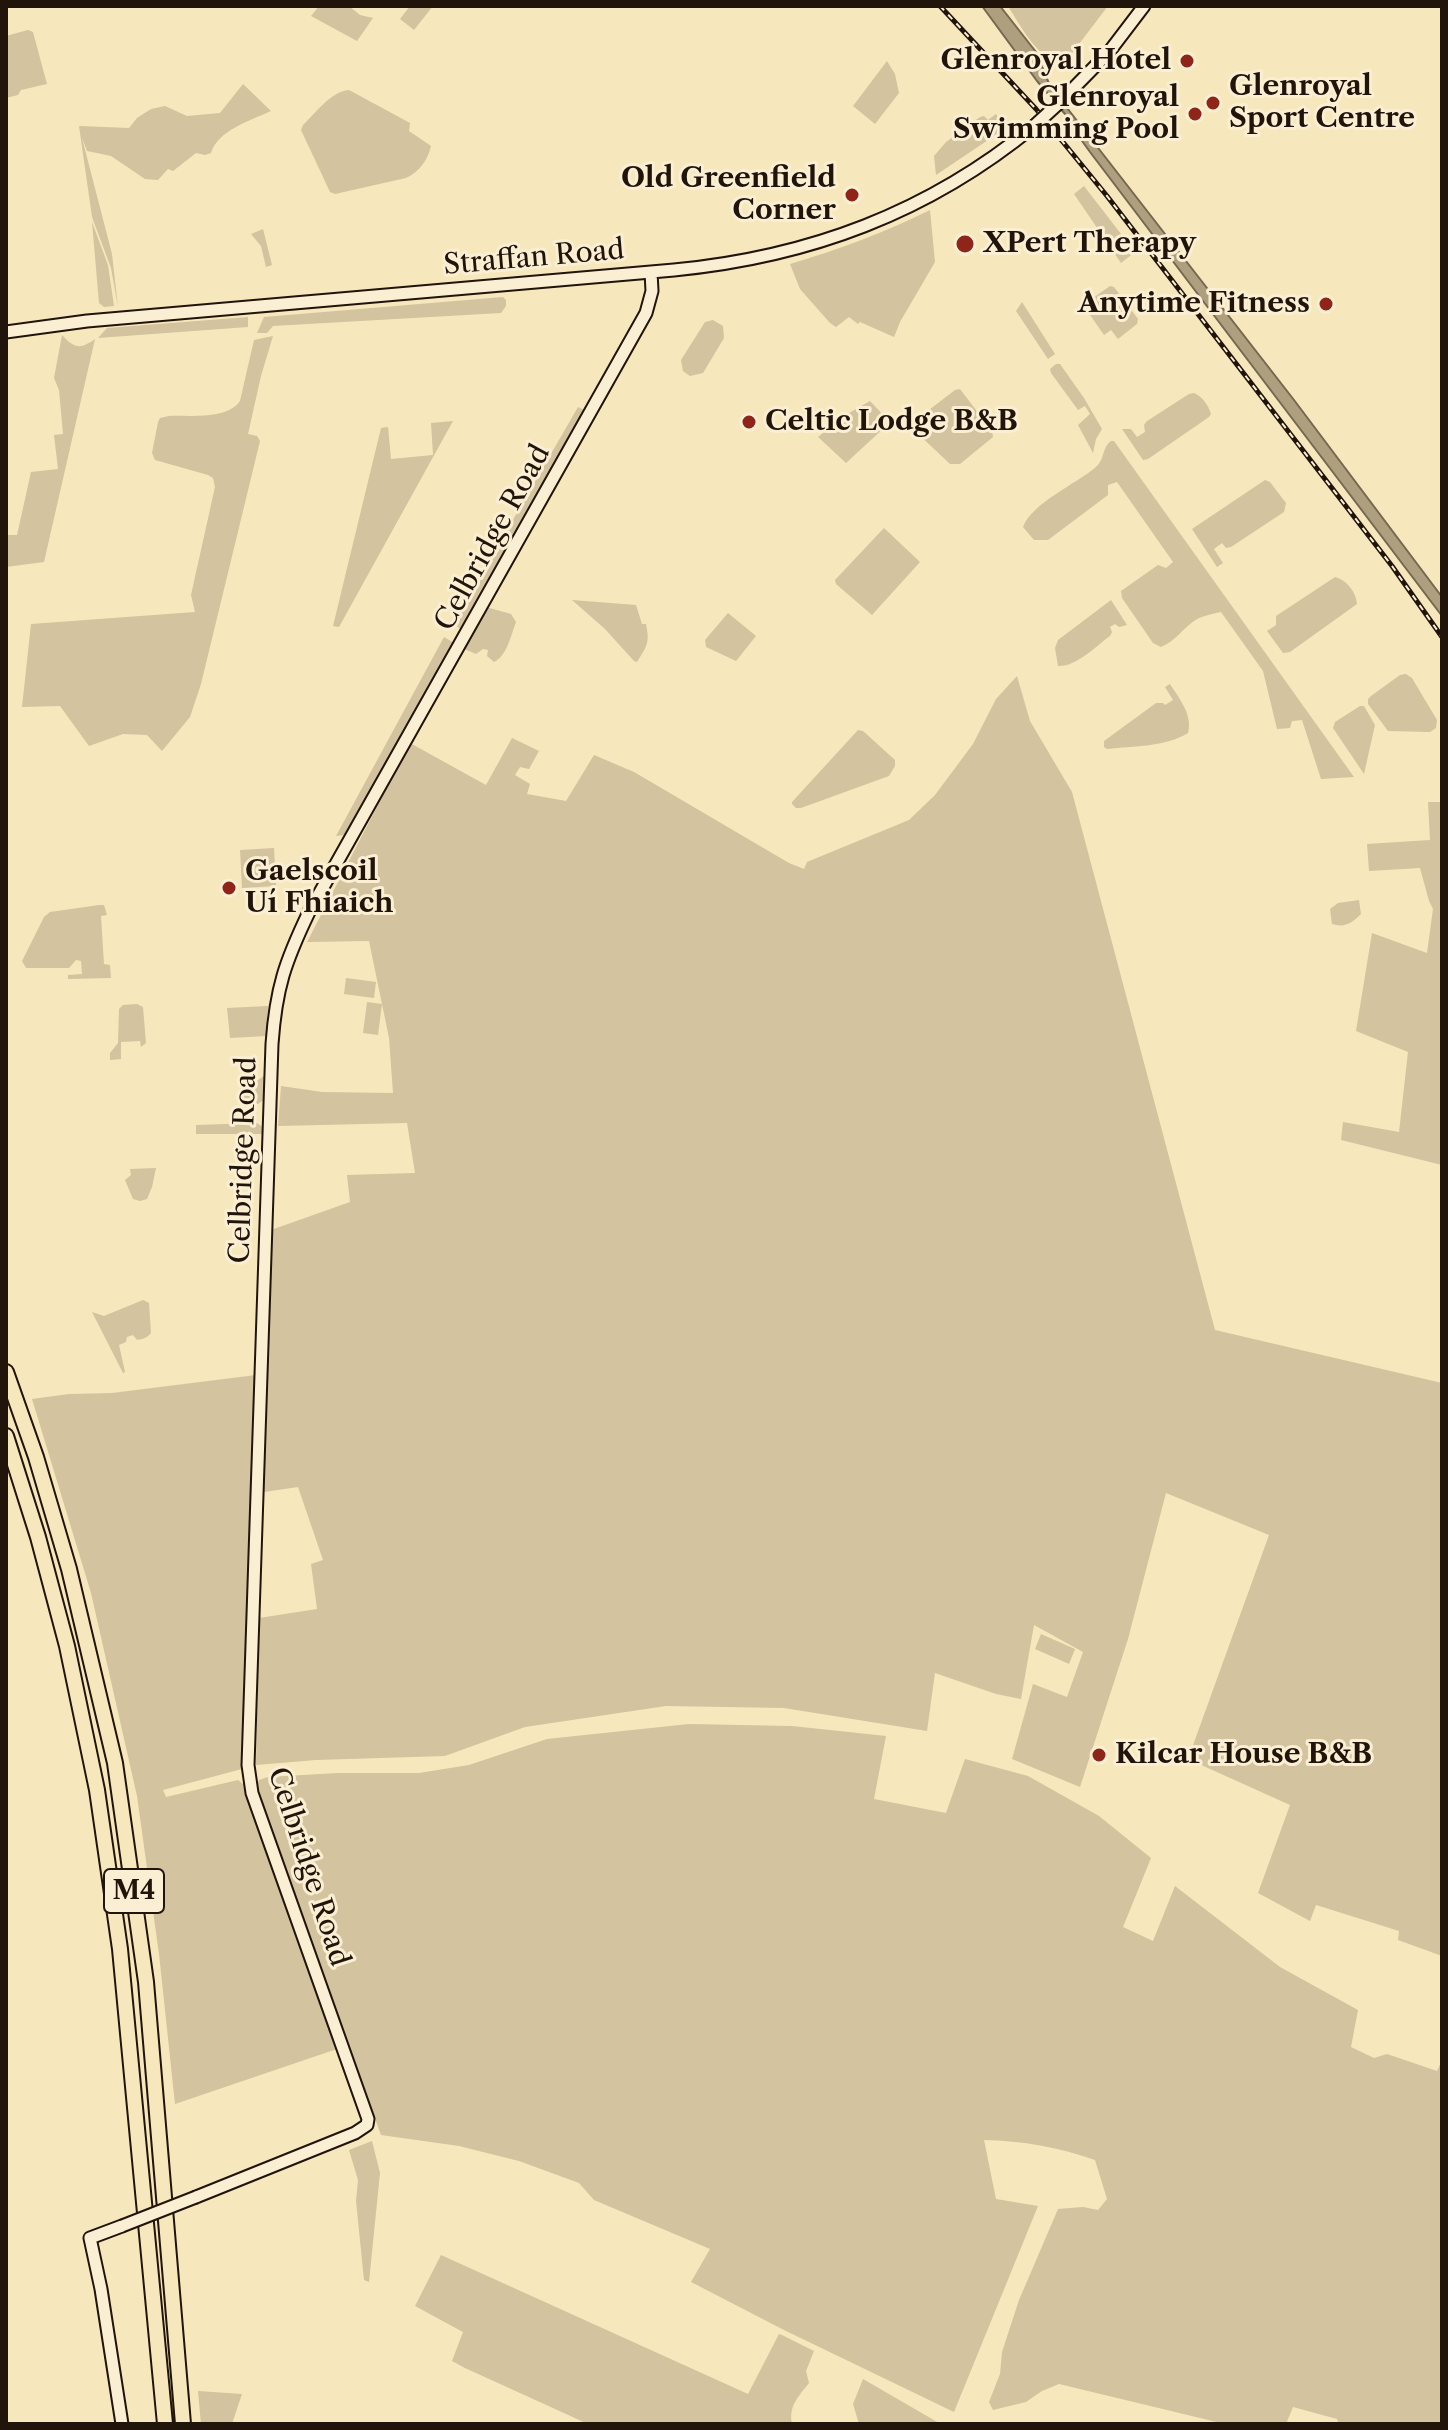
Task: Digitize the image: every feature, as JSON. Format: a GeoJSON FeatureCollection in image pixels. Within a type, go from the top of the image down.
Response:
{"type":"FeatureCollection","features":[{"type":"Feature","properties":{"kind":"highway","name":"M4"},"geometry":{"type":"LineString","coordinates":[[6,1372],[61,1540],[115,1763],[146,1982],[183,2424]]}},
{"type":"Feature","properties":{"kind":"highway","name":"M4"},"geometry":{"type":"LineString","coordinates":[[6,1436],[38,1537],[67,1646],[97,1790],[120,1949],[165,2424]]}},
{"type":"Feature","properties":{"kind":"main road","name":"Straffan Road"},"geometry":{"type":"LineString","coordinates":[[6,332],[87,321],[651,272],[739,262],[791,251],[843,235],[894,214],[938,192],[994,157],[1067,96],[1116,43],[1144,6]]}},
{"type":"Feature","properties":{"kind":"main road","name":"Celbridge Road"},"geometry":{"type":"LineString","coordinates":[[122,2424],[90,2238],[355,2133],[367,2125],[368,2113],[252,1793],[248,1765],[274,1008],[285,967],[309,912],[646,313],[652,291],[651,272]]}},
{"type":"Feature","properties":{"kind":"shaded area"},"geometry":{"type":"Polygon","coordinates":[[[319,6],[349,6],[360,15],[373,18],[357,41],[311,16],[319,6]]]}},
{"type":"Feature","properties":{"kind":"shaded area"},"geometry":{"type":"Polygon","coordinates":[[[410,6],[433,6],[414,30],[400,19],[410,6]]]}},
{"type":"Feature","properties":{"kind":"shaded area"},"geometry":{"type":"Polygon","coordinates":[[[982,6],[1000,6],[1036,52],[1050,86],[1294,400],[1442,597],[1442,616],[1090,152],[1065,114],[982,6]]]}},
{"type":"Feature","properties":{"kind":"shaded area"},"geometry":{"type":"Polygon","coordinates":[[[1008,6],[1108,6],[1063,65],[1037,49],[1008,6]]]}},
{"type":"Feature","properties":{"kind":"shaded area"},"geometry":{"type":"Polygon","coordinates":[[[28,30],[33,32],[47,84],[21,90],[18,95],[6,98],[6,36],[28,30]]]}},
{"type":"Feature","properties":{"kind":"shaded area"},"geometry":{"type":"Polygon","coordinates":[[[887,61],[895,74],[899,93],[875,124],[853,106],[887,61]]]}},
{"type":"Feature","properties":{"kind":"shaded area"},"geometry":{"type":"Polygon","coordinates":[[[243,84],[271,111],[236,127],[220,138],[211,153],[196,153],[173,171],[168,169],[158,180],[145,179],[111,156],[87,151],[82,138],[112,254],[118,307],[111,268],[92,217],[79,126],[129,128],[151,109],[165,106],[187,116],[220,113],[243,84]]]}},
{"type":"Feature","properties":{"kind":"shaded area"},"geometry":{"type":"Polygon","coordinates":[[[349,90],[410,123],[409,131],[431,146],[419,169],[406,178],[335,194],[330,192],[301,130],[330,99],[349,90]]]}},
{"type":"Feature","properties":{"kind":"shaded area"},"geometry":{"type":"Polygon","coordinates":[[[996,114],[1004,126],[997,134],[936,175],[934,156],[946,142],[980,117],[988,120],[996,114]]]}},
{"type":"Feature","properties":{"kind":"shaded area"},"geometry":{"type":"Polygon","coordinates":[[[1084,186],[1135,252],[1121,263],[1074,194],[1084,186]]]}},
{"type":"Feature","properties":{"kind":"shaded area"},"geometry":{"type":"Polygon","coordinates":[[[930,210],[935,262],[894,337],[860,322],[858,324],[849,317],[836,327],[800,289],[790,264],[862,240],[930,210]]]}},
{"type":"Feature","properties":{"kind":"shaded area"},"geometry":{"type":"Polygon","coordinates":[[[92,222],[108,265],[114,306],[104,307],[99,303],[92,222]]]}},
{"type":"Feature","properties":{"kind":"shaded area"},"geometry":{"type":"Polygon","coordinates":[[[263,229],[272,265],[266,267],[261,246],[251,234],[263,229]]]}},
{"type":"Feature","properties":{"kind":"shaded area"},"geometry":{"type":"Polygon","coordinates":[[[1110,286],[1114,287],[1138,319],[1137,324],[1118,339],[1111,330],[1104,335],[1083,305],[1110,286]]]}},
{"type":"Feature","properties":{"kind":"shaded area"},"geometry":{"type":"Polygon","coordinates":[[[503,297],[506,306],[501,313],[273,326],[267,333],[257,333],[264,317],[503,297]]]}},
{"type":"Feature","properties":{"kind":"shaded area"},"geometry":{"type":"Polygon","coordinates":[[[1022,302],[1055,354],[1048,359],[1016,311],[1022,302]]]}},
{"type":"Feature","properties":{"kind":"shaded area"},"geometry":{"type":"Polygon","coordinates":[[[248,317],[248,327],[98,338],[107,328],[248,317]]]}},
{"type":"Feature","properties":{"kind":"shaded area"},"geometry":{"type":"Polygon","coordinates":[[[713,320],[723,326],[724,338],[703,373],[690,376],[683,371],[681,360],[705,322],[713,320]]]}},
{"type":"Feature","properties":{"kind":"shaded area"},"geometry":{"type":"Polygon","coordinates":[[[62,335],[77,346],[95,339],[44,562],[6,567],[6,535],[17,535],[31,472],[58,469],[54,435],[63,434],[59,390],[54,378],[62,335]]]}},
{"type":"Feature","properties":{"kind":"shaded area"},"geometry":{"type":"Polygon","coordinates":[[[273,336],[248,434],[257,436],[260,441],[201,684],[190,717],[162,751],[147,735],[123,734],[89,746],[60,706],[22,707],[31,624],[195,612],[191,595],[215,487],[213,478],[208,475],[155,460],[152,453],[158,422],[160,418],[169,416],[217,414],[234,407],[240,401],[254,340],[273,336]]]}},
{"type":"Feature","properties":{"kind":"shaded area"},"geometry":{"type":"Polygon","coordinates":[[[1060,364],[1102,429],[1093,453],[1078,425],[1090,414],[1085,406],[1078,410],[1051,373],[1050,369],[1060,364]]]}},
{"type":"Feature","properties":{"kind":"shaded area"},"geometry":{"type":"Polygon","coordinates":[[[960,389],[992,431],[993,437],[960,464],[950,464],[915,431],[912,423],[960,389]]]}},
{"type":"Feature","properties":{"kind":"shaded area"},"geometry":{"type":"Polygon","coordinates":[[[1194,393],[1207,405],[1211,414],[1209,417],[1143,460],[1122,429],[1131,429],[1137,437],[1145,432],[1147,421],[1194,393]]]}},
{"type":"Feature","properties":{"kind":"shaded area"},"geometry":{"type":"Polygon","coordinates":[[[870,401],[887,419],[885,427],[846,463],[818,437],[842,417],[870,401]]]}},
{"type":"Feature","properties":{"kind":"shaded area"},"geometry":{"type":"Polygon","coordinates":[[[578,407],[584,410],[462,630],[453,624],[578,407]]]}},
{"type":"Feature","properties":{"kind":"shaded area"},"geometry":{"type":"Polygon","coordinates":[[[453,421],[339,627],[333,626],[381,428],[388,427],[391,459],[433,455],[431,423],[453,421]]]}},
{"type":"Feature","properties":{"kind":"shaded area"},"geometry":{"type":"Polygon","coordinates":[[[1111,441],[1114,441],[1354,777],[1321,779],[1302,720],[1292,721],[1290,728],[1277,729],[1263,671],[1221,612],[1197,619],[1161,647],[1153,643],[1122,598],[1121,591],[1158,565],[1166,568],[1173,562],[1117,482],[1108,485],[1108,495],[1048,540],[1034,540],[1023,527],[1035,510],[1096,467],[1111,441]]]}},
{"type":"Feature","properties":{"kind":"shaded area"},"geometry":{"type":"Polygon","coordinates":[[[1265,480],[1286,503],[1284,512],[1231,547],[1226,548],[1222,543],[1214,549],[1223,563],[1217,567],[1192,529],[1265,480]]]}},
{"type":"Feature","properties":{"kind":"shaded area"},"geometry":{"type":"Polygon","coordinates":[[[884,528],[920,562],[872,615],[835,580],[884,528]]]}},
{"type":"Feature","properties":{"kind":"shaded area"},"geometry":{"type":"Polygon","coordinates":[[[1335,577],[1350,587],[1357,604],[1290,652],[1283,653],[1267,631],[1276,625],[1276,616],[1335,577]]]}},
{"type":"Feature","properties":{"kind":"shaded area"},"geometry":{"type":"Polygon","coordinates":[[[572,600],[636,605],[642,624],[646,624],[648,636],[637,662],[605,629],[572,600]]]}},
{"type":"Feature","properties":{"kind":"shaded area"},"geometry":{"type":"Polygon","coordinates":[[[1111,600],[1127,625],[1119,627],[1115,624],[1110,627],[1110,636],[1085,656],[1058,666],[1055,648],[1058,640],[1111,600]]]}},
{"type":"Feature","properties":{"kind":"shaded area"},"geometry":{"type":"Polygon","coordinates":[[[486,607],[511,614],[516,622],[505,650],[494,662],[487,656],[488,650],[483,649],[476,654],[462,648],[486,607]]]}},
{"type":"Feature","properties":{"kind":"shaded area"},"geometry":{"type":"Polygon","coordinates":[[[728,613],[756,636],[736,661],[706,647],[705,640],[728,613]]]}},
{"type":"Feature","properties":{"kind":"shaded area"},"geometry":{"type":"Polygon","coordinates":[[[444,637],[454,643],[345,835],[336,836],[444,637]]]}},
{"type":"Feature","properties":{"kind":"shaded area"},"geometry":{"type":"Polygon","coordinates":[[[1406,674],[1412,678],[1437,720],[1436,728],[1430,732],[1388,731],[1368,704],[1371,696],[1406,674]]]}},
{"type":"Feature","properties":{"kind":"shaded area"},"geometry":{"type":"Polygon","coordinates":[[[1017,676],[1030,721],[1072,792],[1215,1330],[1442,1383],[1442,1956],[1398,1940],[1399,1931],[1316,1905],[1310,1921],[1258,1893],[1290,1805],[1188,1759],[1269,1535],[1166,1493],[1128,1639],[1080,1787],[1012,1759],[1033,1684],[1067,1697],[1083,1652],[1034,1625],[1021,1699],[996,1694],[935,1673],[927,1731],[784,1708],[666,1706],[525,1727],[445,1756],[256,1765],[259,1618],[317,1609],[311,1564],[323,1560],[298,1487],[264,1492],[271,1230],[350,1202],[347,1175],[415,1173],[407,1123],[278,1126],[281,1086],[322,1092],[393,1093],[389,1038],[369,941],[307,942],[410,743],[486,785],[512,738],[539,751],[529,769],[520,767],[515,775],[530,784],[527,794],[566,801],[594,755],[634,772],[804,869],[807,862],[909,820],[935,795],[973,744],[996,699],[1017,676]]]}},
{"type":"Feature","properties":{"kind":"shaded area"},"geometry":{"type":"Polygon","coordinates":[[[1170,684],[1187,713],[1188,733],[1159,743],[1104,747],[1104,741],[1156,703],[1165,705],[1173,700],[1165,687],[1170,684]]]}},
{"type":"Feature","properties":{"kind":"shaded area"},"geometry":{"type":"Polygon","coordinates":[[[1364,706],[1375,725],[1364,774],[1333,728],[1335,722],[1364,706]]]}},
{"type":"Feature","properties":{"kind":"shaded area"},"geometry":{"type":"Polygon","coordinates":[[[858,730],[895,760],[889,776],[796,808],[792,802],[858,730]]]}},
{"type":"Feature","properties":{"kind":"shaded area"},"geometry":{"type":"Polygon","coordinates":[[[1428,802],[1442,802],[1442,1165],[1341,1140],[1343,1122],[1399,1132],[1408,1052],[1356,1031],[1372,933],[1427,953],[1433,909],[1420,868],[1369,871],[1367,844],[1430,840],[1428,802]]]}},
{"type":"Feature","properties":{"kind":"shaded area"},"geometry":{"type":"Polygon","coordinates":[[[274,848],[276,886],[242,888],[240,850],[274,848]]]}},
{"type":"Feature","properties":{"kind":"shaded area"},"geometry":{"type":"Polygon","coordinates":[[[1359,900],[1361,914],[1358,917],[1345,925],[1332,924],[1330,909],[1338,903],[1359,900]]]}},
{"type":"Feature","properties":{"kind":"shaded area"},"geometry":{"type":"Polygon","coordinates":[[[104,905],[107,915],[101,916],[104,964],[110,965],[111,978],[68,979],[68,975],[82,974],[81,961],[76,960],[69,968],[26,968],[22,961],[44,917],[50,912],[104,905]]]}},
{"type":"Feature","properties":{"kind":"shaded area"},"geometry":{"type":"Polygon","coordinates":[[[346,978],[376,982],[374,998],[344,994],[346,978]]]}},
{"type":"Feature","properties":{"kind":"shaded area"},"geometry":{"type":"Polygon","coordinates":[[[367,1002],[382,1004],[378,1035],[363,1033],[367,1002]]]}},
{"type":"Feature","properties":{"kind":"shaded area"},"geometry":{"type":"Polygon","coordinates":[[[123,1005],[143,1007],[146,1043],[141,1047],[140,1041],[121,1042],[121,1059],[110,1060],[110,1053],[118,1043],[119,1009],[123,1005]]]}},
{"type":"Feature","properties":{"kind":"shaded area"},"geometry":{"type":"Polygon","coordinates":[[[268,1006],[267,1036],[230,1038],[227,1008],[268,1006]]]}},
{"type":"Feature","properties":{"kind":"shaded area"},"geometry":{"type":"Polygon","coordinates":[[[265,1075],[265,1099],[258,1104],[240,1104],[240,1086],[254,1083],[265,1075]]]}},
{"type":"Feature","properties":{"kind":"shaded area"},"geometry":{"type":"Polygon","coordinates":[[[257,1123],[264,1128],[265,1134],[196,1134],[196,1125],[257,1123]]]}},
{"type":"Feature","properties":{"kind":"shaded area"},"geometry":{"type":"Polygon","coordinates":[[[156,1168],[147,1199],[133,1199],[125,1180],[131,1175],[130,1169],[156,1168]]]}},
{"type":"Feature","properties":{"kind":"shaded area"},"geometry":{"type":"Polygon","coordinates":[[[143,1300],[149,1303],[151,1333],[137,1340],[133,1335],[127,1337],[126,1342],[119,1345],[123,1373],[92,1312],[104,1316],[143,1300]]]}},
{"type":"Feature","properties":{"kind":"shaded area"},"geometry":{"type":"Polygon","coordinates":[[[256,1375],[242,1769],[163,1790],[166,1797],[238,1780],[244,1785],[337,2049],[175,2104],[159,1954],[137,1796],[91,1593],[32,1399],[112,1393],[256,1375]]]}},
{"type":"Feature","properties":{"kind":"shaded area"},"geometry":{"type":"Polygon","coordinates":[[[1041,1634],[1075,1649],[1069,1664],[1035,1649],[1041,1634]]]}},
{"type":"Feature","properties":{"kind":"shaded area"},"geometry":{"type":"Polygon","coordinates":[[[689,1724],[792,1726],[886,1736],[874,1799],[946,1813],[965,1759],[1028,1776],[1099,1816],[1151,1858],[1123,1927],[1153,1941],[1175,1886],[1280,1967],[1358,2010],[1351,2047],[1374,2058],[1387,2054],[1437,2071],[1442,2060],[1442,2424],[1339,2424],[1337,2419],[1293,2407],[1286,2424],[1225,2424],[1059,2384],[1026,2402],[993,2410],[989,2402],[1000,2374],[1002,2352],[1019,2300],[1058,2209],[1083,2207],[1098,2210],[1107,2199],[1095,2160],[1068,2152],[1027,2143],[984,2140],[996,2199],[1038,2206],[954,2412],[691,2282],[710,2249],[594,2200],[579,2183],[519,2161],[459,2146],[381,2135],[258,1797],[256,1786],[259,1780],[338,1773],[419,1773],[469,1765],[547,1739],[689,1724]]]}},
{"type":"Feature","properties":{"kind":"shaded area"},"geometry":{"type":"Polygon","coordinates":[[[372,2141],[380,2173],[369,2282],[364,2280],[356,2201],[358,2180],[349,2150],[372,2141]]]}},
{"type":"Feature","properties":{"kind":"shaded area"},"geometry":{"type":"Polygon","coordinates":[[[441,2255],[748,2394],[779,2334],[782,2335],[814,2351],[806,2371],[809,2383],[793,2407],[792,2424],[588,2424],[452,2361],[463,2332],[415,2306],[441,2255]]]}},
{"type":"Feature","properties":{"kind":"shaded area"},"geometry":{"type":"Polygon","coordinates":[[[863,2379],[940,2424],[859,2424],[853,2404],[863,2379]]]}},
{"type":"Feature","properties":{"kind":"shaded area"},"geometry":{"type":"Polygon","coordinates":[[[198,2391],[242,2394],[232,2424],[201,2424],[198,2391]]]}},
{"type":"Feature","properties":{"kind":"railway"},"geometry":{"type":"LineString","coordinates":[[940,6],[1036,109],[1107,196],[1392,566],[1442,637]]}},
{"type":"Feature","properties":{"kind":"place","name":"Glenroyal Hotel"},"geometry":{"type":"Point","coordinates":[1187,61]}},
{"type":"Feature","properties":{"kind":"place","name":"Glenroyal Sport Centre"},"geometry":{"type":"Point","coordinates":[1213,103]}},
{"type":"Feature","properties":{"kind":"place","name":"Glenroyal Swimming Pool"},"geometry":{"type":"Point","coordinates":[1195,114]}},
{"type":"Feature","properties":{"kind":"place","name":"Old Greenfield Corner"},"geometry":{"type":"Point","coordinates":[852,195]}},
{"type":"Feature","properties":{"kind":"place","name":"XPert Therapy"},"geometry":{"type":"Point","coordinates":[965,244]}},
{"type":"Feature","properties":{"kind":"place","name":"Anytime Fitness"},"geometry":{"type":"Point","coordinates":[1326,304]}},
{"type":"Feature","properties":{"kind":"place","name":"Celtic Lodge B&B"},"geometry":{"type":"Point","coordinates":[749,422]}},
{"type":"Feature","properties":{"kind":"place","name":"Gaelscoil Uí Fhiaich"},"geometry":{"type":"Point","coordinates":[229,888]}},
{"type":"Feature","properties":{"kind":"place","name":"Kilcar House B&B"},"geometry":{"type":"Point","coordinates":[1099,1755]}}]}
